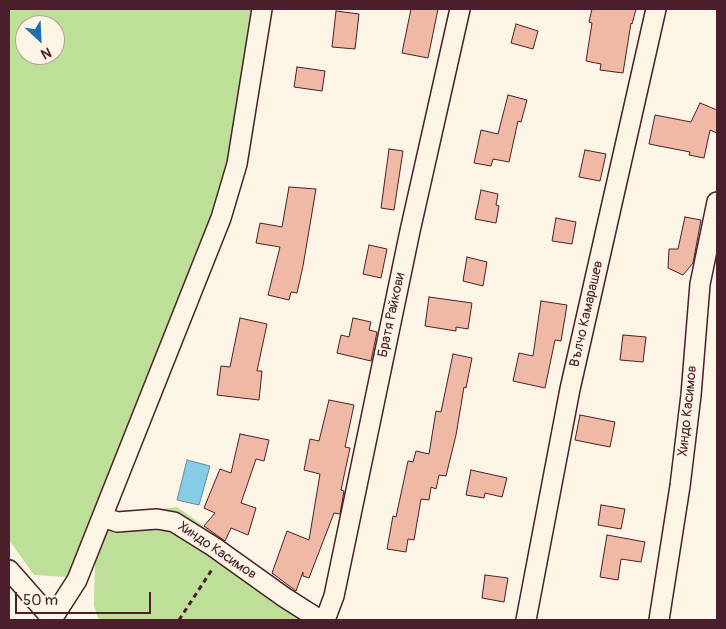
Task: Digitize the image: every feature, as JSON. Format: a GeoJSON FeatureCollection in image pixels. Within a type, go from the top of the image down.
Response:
{"type":"FeatureCollection","features":[{"type":"Feature","properties":{"kind":"street"},"geometry":{"type":"LineString","coordinates":[[9,570],[52,620],[77,580],[221,218],[237,164],[262,9]]}},
{"type":"Feature","properties":{"kind":"street","name":"Братя Райкови"},"geometry":{"type":"LineString","coordinates":[[325,620],[334,596],[410,231],[460,9]]}},
{"type":"Feature","properties":{"kind":"street","name":"Вълчо Камарашев"},"geometry":{"type":"LineString","coordinates":[[526,620],[570,389],[656,9]]}},
{"type":"Feature","properties":{"kind":"street","name":"Хиндо Касимов"},"geometry":{"type":"LineString","coordinates":[[659,620],[680,486],[691,395],[700,284],[717,202]]}},
{"type":"Feature","properties":{"kind":"street","name":"Хиндо Касимов"},"geometry":{"type":"LineString","coordinates":[[103,517],[117,522],[157,519],[174,522],[222,552],[284,597],[320,620]]}},
{"type":"Feature","properties":{"kind":"path"},"geometry":{"type":"LineString","coordinates":[[179,620],[222,552]]}},
{"type":"Feature","properties":{"kind":"green space"},"geometry":{"type":"Polygon","coordinates":[[[9,9],[257,9],[235,156],[99,505],[67,577],[34,575],[9,540],[9,9]]]}},
{"type":"Feature","properties":{"kind":"green space"},"geometry":{"type":"Polygon","coordinates":[[[177,507],[221,538],[327,620],[99,620],[94,606],[95,560],[110,516],[177,507]]]}},
{"type":"Feature","properties":{"kind":"water"},"geometry":{"type":"Polygon","coordinates":[[[187,460],[210,466],[199,505],[177,500],[187,460]]]}},
{"type":"Feature","properties":{"kind":"building"},"geometry":{"type":"Polygon","coordinates":[[[411,9],[438,9],[428,58],[402,53],[411,9]]]}},
{"type":"Feature","properties":{"kind":"building"},"geometry":{"type":"Polygon","coordinates":[[[592,9],[636,9],[631,23],[623,73],[600,70],[601,64],[586,61],[592,23],[589,22],[592,9]]]}},
{"type":"Feature","properties":{"kind":"building"},"geometry":{"type":"Polygon","coordinates":[[[336,11],[359,14],[355,49],[332,47],[336,11]]]}},
{"type":"Feature","properties":{"kind":"building"},"geometry":{"type":"Polygon","coordinates":[[[516,24],[538,31],[533,49],[511,43],[516,24]]]}},
{"type":"Feature","properties":{"kind":"building"},"geometry":{"type":"Polygon","coordinates":[[[297,67],[325,71],[322,91],[294,87],[297,67]]]}},
{"type":"Feature","properties":{"kind":"building"},"geometry":{"type":"Polygon","coordinates":[[[508,95],[527,100],[521,122],[518,121],[509,162],[493,159],[491,166],[474,163],[481,130],[498,134],[508,95]]]}},
{"type":"Feature","properties":{"kind":"building"},"geometry":{"type":"Polygon","coordinates":[[[700,103],[717,110],[717,133],[710,130],[704,158],[689,155],[690,152],[649,144],[655,115],[691,122],[700,103]]]}},
{"type":"Feature","properties":{"kind":"building"},"geometry":{"type":"Polygon","coordinates":[[[389,149],[403,151],[394,210],[381,208],[389,149]]]}},
{"type":"Feature","properties":{"kind":"building"},"geometry":{"type":"Polygon","coordinates":[[[585,150],[606,154],[600,181],[579,177],[585,150]]]}},
{"type":"Feature","properties":{"kind":"building"},"geometry":{"type":"Polygon","coordinates":[[[289,187],[316,189],[297,293],[291,292],[289,300],[268,295],[280,247],[256,243],[260,223],[282,227],[289,187]]]}},
{"type":"Feature","properties":{"kind":"building"},"geometry":{"type":"Polygon","coordinates":[[[481,190],[498,194],[496,205],[499,206],[496,223],[475,219],[481,190]]]}},
{"type":"Feature","properties":{"kind":"building"},"geometry":{"type":"Polygon","coordinates":[[[685,217],[701,220],[693,263],[683,275],[668,268],[669,249],[678,249],[685,217]]]}},
{"type":"Feature","properties":{"kind":"building"},"geometry":{"type":"Polygon","coordinates":[[[556,218],[576,222],[572,244],[552,241],[556,218]]]}},
{"type":"Feature","properties":{"kind":"building"},"geometry":{"type":"Polygon","coordinates":[[[369,245],[387,249],[381,278],[363,274],[369,245]]]}},
{"type":"Feature","properties":{"kind":"building"},"geometry":{"type":"Polygon","coordinates":[[[467,257],[487,262],[483,286],[463,281],[467,257]]]}},
{"type":"Feature","properties":{"kind":"building"},"geometry":{"type":"Polygon","coordinates":[[[429,297],[472,303],[468,329],[456,327],[456,331],[425,326],[429,297]]]}},
{"type":"Feature","properties":{"kind":"building"},"geometry":{"type":"Polygon","coordinates":[[[541,301],[567,305],[561,341],[555,340],[545,388],[513,381],[519,353],[533,356],[541,301]]]}},
{"type":"Feature","properties":{"kind":"building"},"geometry":{"type":"Polygon","coordinates":[[[240,318],[267,324],[257,371],[262,371],[259,400],[217,395],[221,366],[230,367],[240,318]]]}},
{"type":"Feature","properties":{"kind":"building"},"geometry":{"type":"Polygon","coordinates":[[[353,318],[371,322],[369,330],[377,332],[371,361],[337,353],[341,335],[349,337],[353,318]]]}},
{"type":"Feature","properties":{"kind":"building"},"geometry":{"type":"Polygon","coordinates":[[[623,335],[646,337],[643,362],[620,360],[623,335]]]}},
{"type":"Feature","properties":{"kind":"building"},"geometry":{"type":"Polygon","coordinates":[[[453,354],[472,358],[466,388],[464,387],[456,435],[446,476],[439,475],[436,489],[431,487],[429,500],[421,499],[414,540],[408,539],[406,552],[387,549],[393,516],[396,517],[408,461],[413,462],[416,451],[429,454],[436,411],[441,412],[453,354]]]}},
{"type":"Feature","properties":{"kind":"building"},"geometry":{"type":"Polygon","coordinates":[[[329,400],[354,405],[345,447],[350,448],[341,490],[344,491],[340,514],[334,513],[309,578],[303,576],[303,572],[296,591],[272,573],[287,531],[309,540],[320,474],[304,470],[310,439],[319,441],[329,400]]]}},
{"type":"Feature","properties":{"kind":"building"},"geometry":{"type":"Polygon","coordinates":[[[580,415],[615,422],[610,447],[575,440],[580,415]]]}},
{"type":"Feature","properties":{"kind":"building"},"geometry":{"type":"Polygon","coordinates":[[[240,434],[269,440],[264,461],[256,459],[241,503],[256,508],[248,535],[231,528],[225,541],[204,526],[215,513],[204,508],[220,469],[231,473],[240,434]]]}},
{"type":"Feature","properties":{"kind":"building"},"geometry":{"type":"Polygon","coordinates":[[[471,470],[507,478],[502,497],[485,493],[484,498],[466,495],[471,470]]]}},
{"type":"Feature","properties":{"kind":"building"},"geometry":{"type":"Polygon","coordinates":[[[601,505],[625,509],[621,529],[598,525],[601,505]]]}},
{"type":"Feature","properties":{"kind":"building"},"geometry":{"type":"Polygon","coordinates":[[[607,535],[645,542],[641,562],[621,559],[618,580],[600,577],[607,535]]]}},
{"type":"Feature","properties":{"kind":"building"},"geometry":{"type":"Polygon","coordinates":[[[485,575],[508,578],[504,602],[482,598],[485,575]]]}}]}
